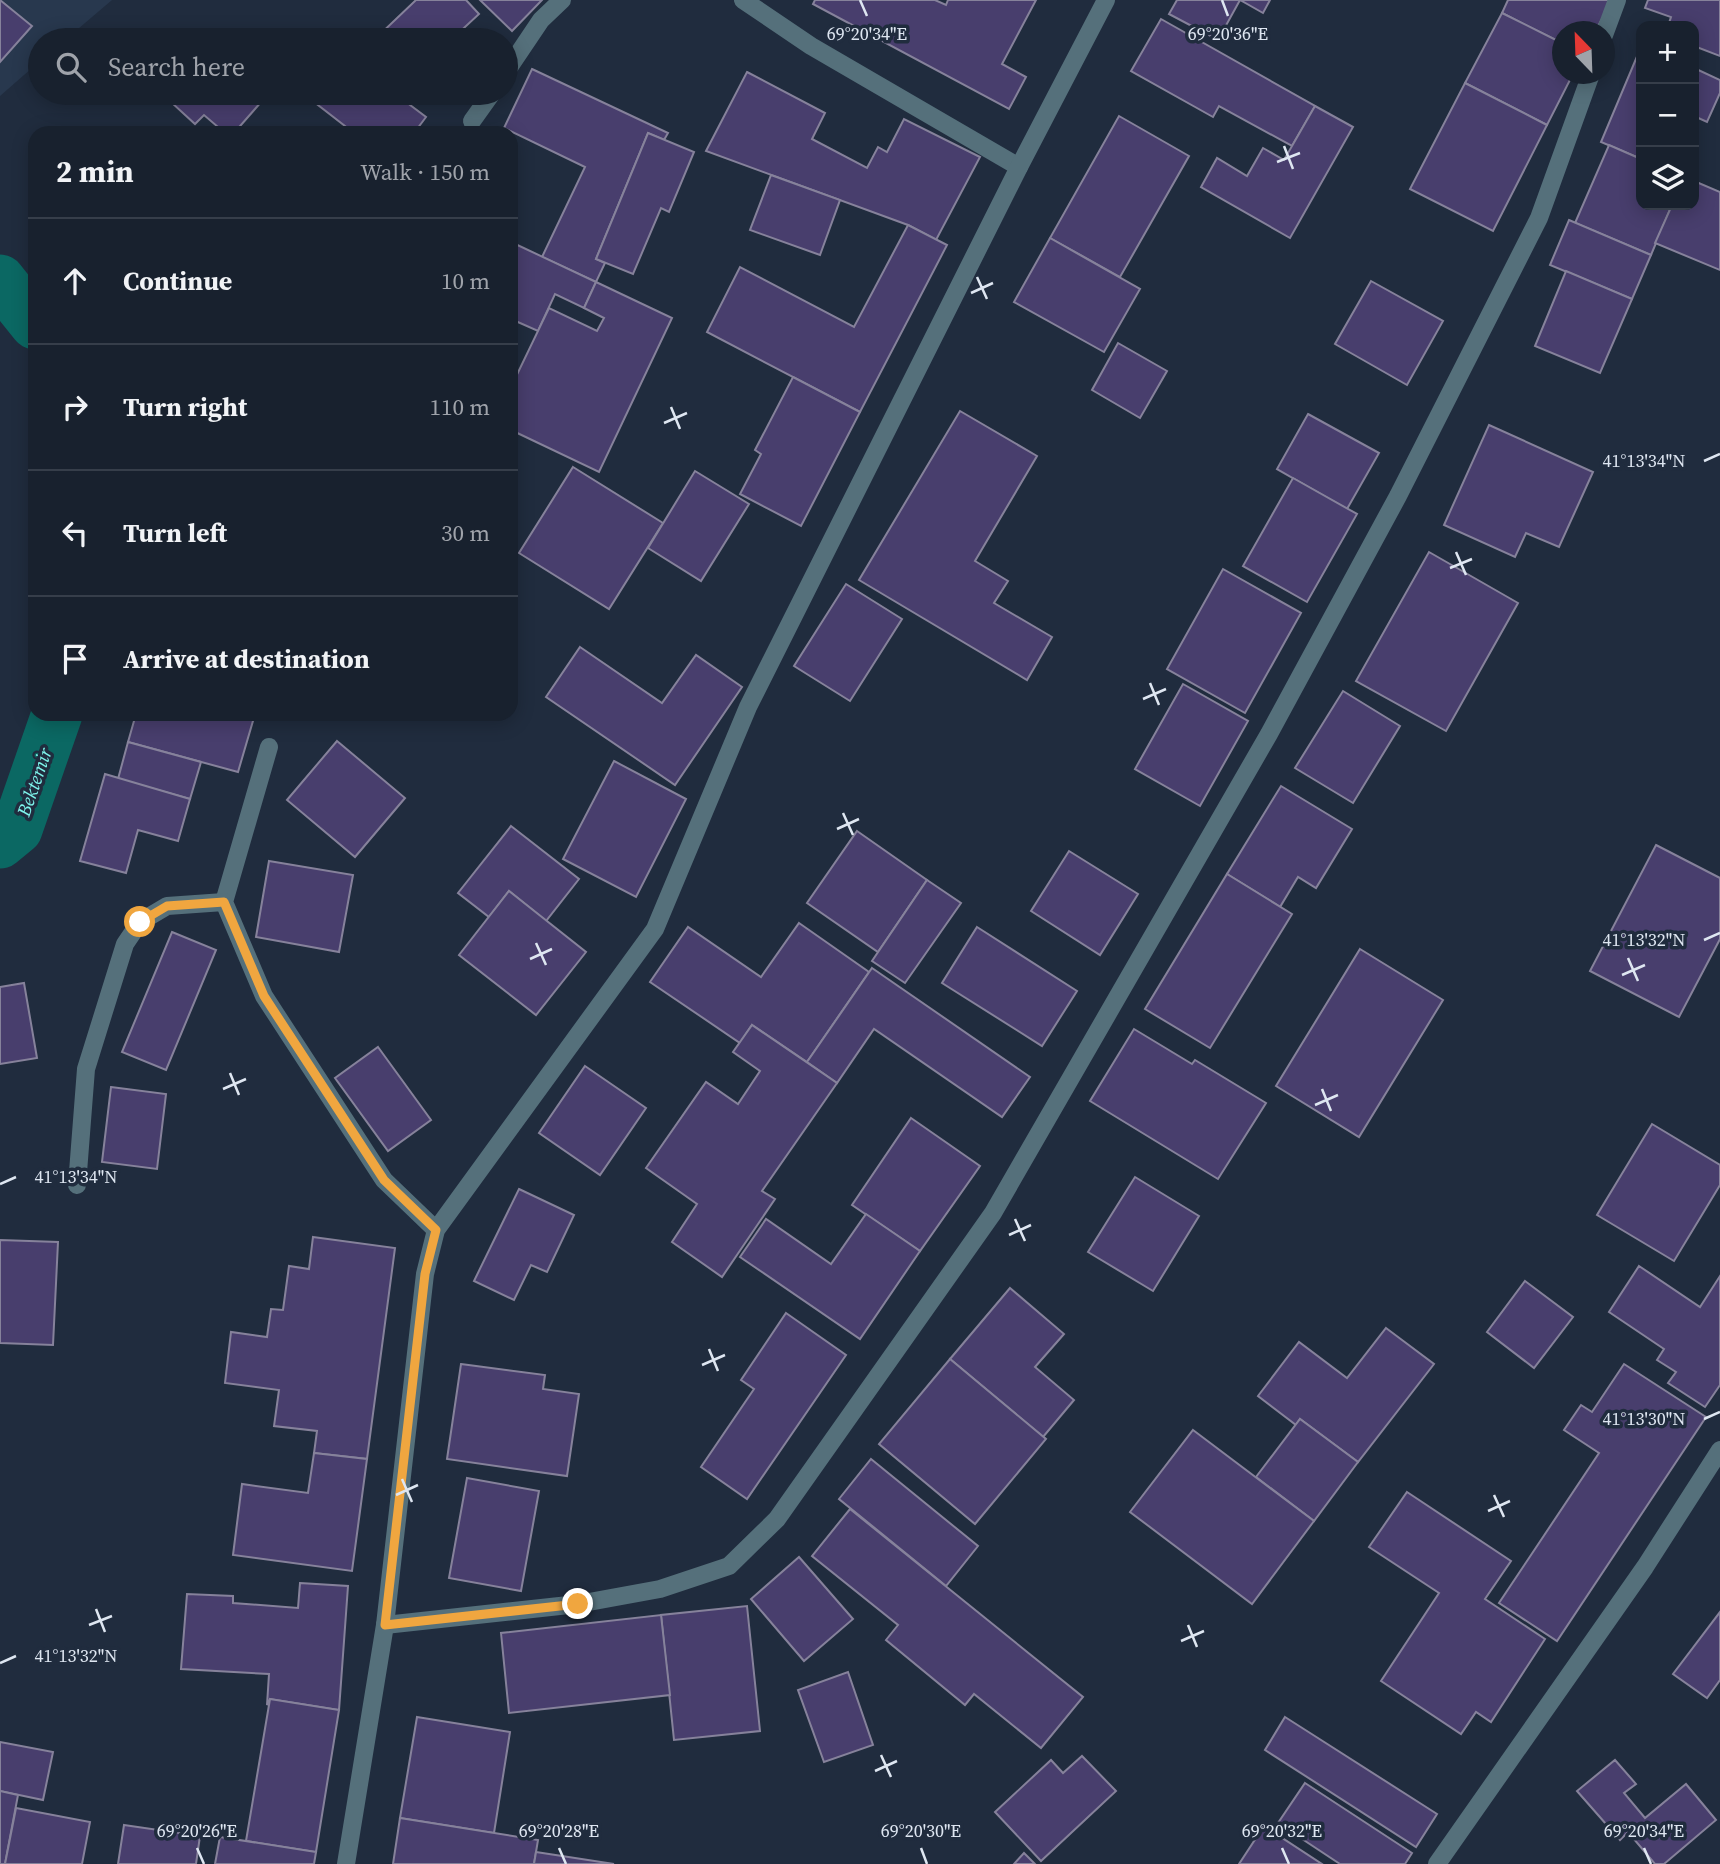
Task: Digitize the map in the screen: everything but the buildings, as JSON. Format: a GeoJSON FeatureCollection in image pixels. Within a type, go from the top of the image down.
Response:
{"type":"FeatureCollection","features":[{"type":"Feature","properties":{"kind":"street"},"geometry":{"type":"LineString","coordinates":[[518,54],[541,20],[562,0]]}},
{"type":"Feature","properties":{"kind":"street"},"geometry":{"type":"LineString","coordinates":[[743,0],[811,46],[1019,167]]}},
{"type":"Feature","properties":{"kind":"street"},"geometry":{"type":"LineString","coordinates":[[346,1864],[385,1625],[425,1274],[436,1230],[655,929],[748,707],[1019,167],[1106,0]]}},
{"type":"Feature","properties":{"kind":"street"},"geometry":{"type":"LineString","coordinates":[[1610,21],[1617,0]]}},
{"type":"Feature","properties":{"kind":"street"},"geometry":{"type":"LineString","coordinates":[[385,1625],[578,1604],[660,1588],[729,1566],[777,1519],[993,1213],[1269,734],[1398,496],[1539,218],[1587,84]]}},
{"type":"Feature","properties":{"kind":"street"},"geometry":{"type":"LineString","coordinates":[[472,121],[483,105]]}},
{"type":"Feature","properties":{"kind":"street"},"geometry":{"type":"LineString","coordinates":[[269,747],[224,902],[264,996],[384,1180],[436,1230]]}},
{"type":"Feature","properties":{"kind":"street"},"geometry":{"type":"LineString","coordinates":[[77,1185],[86,1069],[125,944],[140,922],[167,906],[224,902]]}},
{"type":"Feature","properties":{"kind":"street"},"geometry":{"type":"LineString","coordinates":[[1437,1864],[1645,1567],[1720,1450]]}},
{"type":"Feature","properties":{"kind":"shaded area"},"geometry":{"type":"Polygon","coordinates":[[[0,0],[112,0],[79,28],[28,28],[28,72],[0,96],[0,0]]]}},
{"type":"Feature","properties":{"kind":"waterway","name":"Bektemir"},"geometry":{"type":"LineString","coordinates":[[0,280],[28,315]]}},
{"type":"Feature","properties":{"kind":"waterway","name":"Bektemir"},"geometry":{"type":"LineString","coordinates":[[0,843],[17,829],[55,721]]}},
{"type":"Feature","properties":{"kind":"route"},"geometry":{"type":"LineString","coordinates":[[140,922],[167,906],[224,902],[264,996],[384,1180],[436,1230],[425,1274],[385,1625],[578,1604]]}}]}
